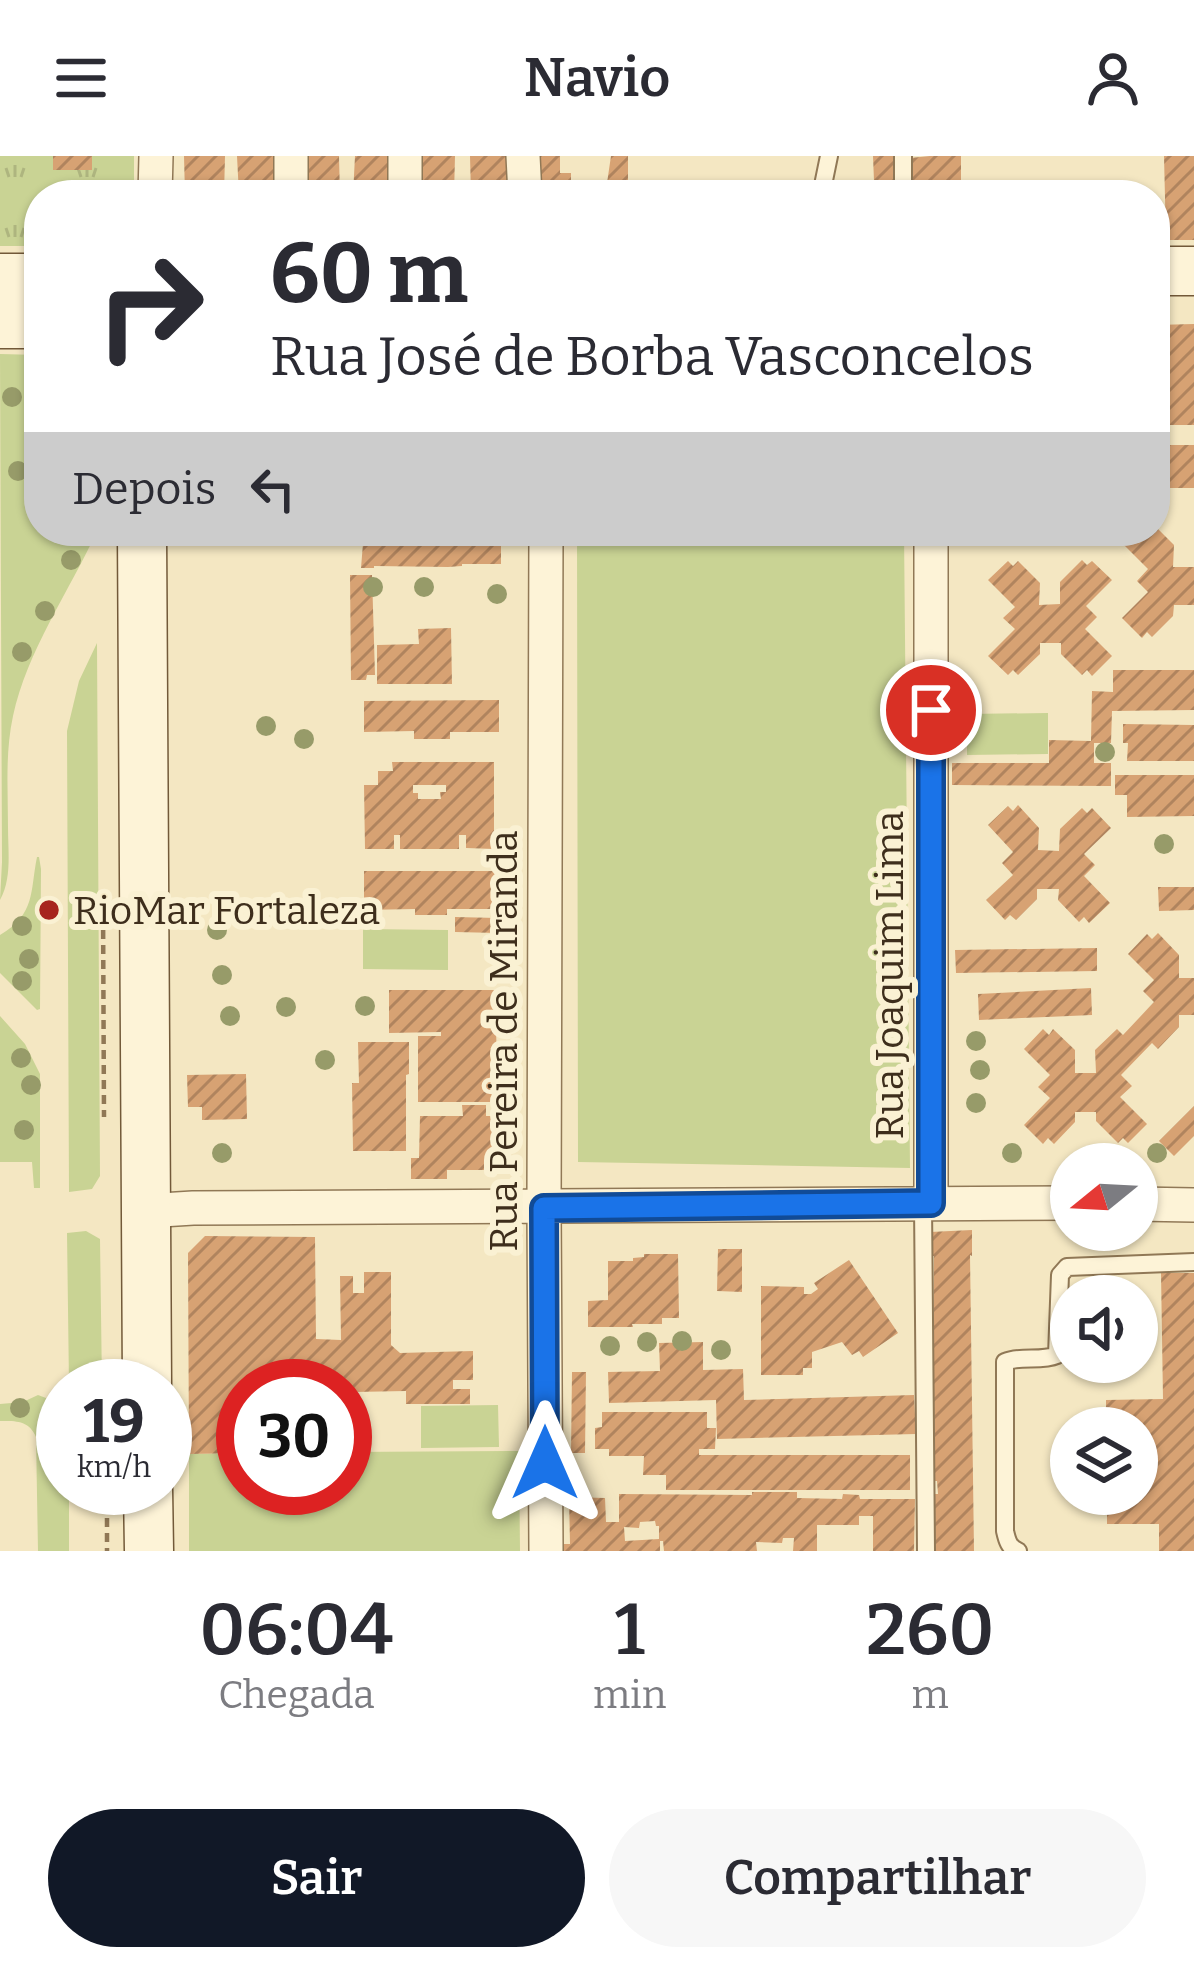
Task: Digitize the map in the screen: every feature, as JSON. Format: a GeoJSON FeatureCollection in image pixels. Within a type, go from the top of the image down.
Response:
{"type":"FeatureCollection","features":[{"type":"Feature","properties":{"kind":"street"},"geometry":{"type":"LineString","coordinates":[[142,546],[147,1359]]}},
{"type":"Feature","properties":{"kind":"street","name":"Rua Pereira de Miranda"},"geometry":{"type":"LineString","coordinates":[[546,546],[546,1551]]}},
{"type":"Feature","properties":{"kind":"street","name":"Rua Joaquim Lima"},"geometry":{"type":"LineString","coordinates":[[927,1203],[931,546]]}},
{"type":"Feature","properties":{"kind":"street"},"geometry":{"type":"LineString","coordinates":[[145,1211],[1050,1203]]}},
{"type":"Feature","properties":{"kind":"street"},"geometry":{"type":"LineString","coordinates":[[1158,1204],[1194,1205]]}},
{"type":"Feature","properties":{"kind":"street"},"geometry":{"type":"LineString","coordinates":[[148,1515],[149,1551]]}},
{"type":"Feature","properties":{"kind":"lane","name":"Rua Joaquim Lima"},"geometry":{"type":"LineString","coordinates":[[926,1551],[927,1203]]}},
{"type":"Feature","properties":{"kind":"lane"},"geometry":{"type":"LineString","coordinates":[[1018,1551],[1012,1549],[1005,1531],[1005,1362],[1057,1355],[1060,1275],[1067,1267],[1194,1262]]}},
{"type":"Feature","properties":{"kind":"path"},"geometry":{"type":"LineString","coordinates":[[106,1515],[107,1551]]}},
{"type":"Feature","properties":{"kind":"green space"},"geometry":{"type":"Polygon","coordinates":[[[0,156],[134,156],[134,180],[24,180],[24,246],[0,246],[0,156]]]}},
{"type":"Feature","properties":{"kind":"green space"},"geometry":{"type":"Polygon","coordinates":[[[0,354],[24,355],[24,546],[89,546],[19,692],[8,758],[8,865],[0,900],[0,354]]]}},
{"type":"Feature","properties":{"kind":"green space"},"geometry":{"type":"Polygon","coordinates":[[[577,546],[904,546],[910,1168],[578,1162],[577,546]]]}},
{"type":"Feature","properties":{"kind":"green space"},"geometry":{"type":"Polygon","coordinates":[[[97,643],[100,1176],[92,1189],[69,1192],[67,731],[79,681],[97,643]]]}},
{"type":"Feature","properties":{"kind":"green space"},"geometry":{"type":"Polygon","coordinates":[[[1048,713],[1048,754],[967,755],[967,714],[1048,713]]]}},
{"type":"Feature","properties":{"kind":"green space"},"geometry":{"type":"Polygon","coordinates":[[[37,857],[41,869],[37,1010],[0,973],[0,935],[26,910],[37,857]]]}},
{"type":"Feature","properties":{"kind":"green space"},"geometry":{"type":"Polygon","coordinates":[[[363,929],[448,930],[448,970],[363,969],[363,929]]]}},
{"type":"Feature","properties":{"kind":"green space"},"geometry":{"type":"Polygon","coordinates":[[[0,1016],[25,1044],[40,1074],[40,1188],[34,1188],[32,1162],[0,1162],[0,1016]]]}},
{"type":"Feature","properties":{"kind":"green space"},"geometry":{"type":"Polygon","coordinates":[[[86,1231],[100,1239],[102,1359],[69,1359],[67,1233],[86,1231]]]}},
{"type":"Feature","properties":{"kind":"green space"},"geometry":{"type":"Polygon","coordinates":[[[36,1396],[36,1437],[25,1424],[0,1421],[0,1404],[36,1396]]]}},
{"type":"Feature","properties":{"kind":"green space"},"geometry":{"type":"Polygon","coordinates":[[[498,1405],[499,1447],[421,1448],[421,1406],[498,1405]]]}},
{"type":"Feature","properties":{"kind":"green space"},"geometry":{"type":"Polygon","coordinates":[[[519,1451],[520,1551],[189,1551],[192,1454],[216,1454],[216,1515],[372,1515],[372,1452],[519,1451]]]}},
{"type":"Feature","properties":{"kind":"green space"},"geometry":{"type":"Polygon","coordinates":[[[37,1515],[69,1515],[69,1551],[38,1551],[37,1515]]]}},
{"type":"Feature","properties":{"kind":"building"},"geometry":{"type":"Polygon","coordinates":[[[53,156],[92,156],[92,170],[53,170],[53,156]]]}},
{"type":"Feature","properties":{"kind":"building"},"geometry":{"type":"Polygon","coordinates":[[[184,156],[225,156],[224,180],[185,180],[184,156]]]}},
{"type":"Feature","properties":{"kind":"building"},"geometry":{"type":"Polygon","coordinates":[[[237,156],[278,156],[278,180],[238,180],[237,156]]]}},
{"type":"Feature","properties":{"kind":"building"},"geometry":{"type":"Polygon","coordinates":[[[302,156],[339,156],[340,180],[301,180],[302,156]]]}},
{"type":"Feature","properties":{"kind":"building"},"geometry":{"type":"Polygon","coordinates":[[[355,156],[392,156],[393,180],[354,180],[355,156]]]}},
{"type":"Feature","properties":{"kind":"building"},"geometry":{"type":"Polygon","coordinates":[[[414,156],[455,156],[454,180],[416,180],[414,156]]]}},
{"type":"Feature","properties":{"kind":"building"},"geometry":{"type":"Polygon","coordinates":[[[470,156],[511,156],[510,180],[471,180],[470,156]]]}},
{"type":"Feature","properties":{"kind":"building"},"geometry":{"type":"Polygon","coordinates":[[[527,156],[560,156],[560,173],[571,173],[571,180],[528,180],[527,156]]]}},
{"type":"Feature","properties":{"kind":"building"},"geometry":{"type":"Polygon","coordinates":[[[611,156],[628,156],[628,180],[607,180],[611,156]]]}},
{"type":"Feature","properties":{"kind":"building"},"geometry":{"type":"Polygon","coordinates":[[[873,156],[894,156],[894,180],[874,180],[873,156]]]}},
{"type":"Feature","properties":{"kind":"building"},"geometry":{"type":"Polygon","coordinates":[[[961,156],[961,180],[909,180],[910,158],[961,156]]]}},
{"type":"Feature","properties":{"kind":"building"},"geometry":{"type":"Polygon","coordinates":[[[1164,156],[1194,156],[1194,240],[1170,240],[1170,180],[1165,180],[1164,156]]]}},
{"type":"Feature","properties":{"kind":"building"},"geometry":{"type":"Polygon","coordinates":[[[1194,324],[1194,425],[1170,425],[1170,325],[1194,324]]]}},
{"type":"Feature","properties":{"kind":"building"},"geometry":{"type":"Polygon","coordinates":[[[1170,445],[1194,445],[1194,488],[1170,488],[1170,445]]]}},
{"type":"Feature","properties":{"kind":"building"},"geometry":{"type":"Polygon","coordinates":[[[1170,541],[1173,567],[1194,567],[1194,605],[1174,605],[1173,616],[1152,637],[1147,632],[1142,638],[1122,618],[1148,592],[1137,581],[1148,569],[1125,546],[1170,546],[1170,541]]]}},
{"type":"Feature","properties":{"kind":"building"},"geometry":{"type":"Polygon","coordinates":[[[363,546],[501,546],[501,564],[361,568],[363,546]]]}},
{"type":"Feature","properties":{"kind":"building"},"geometry":{"type":"Polygon","coordinates":[[[1082,560],[1087,565],[1092,561],[1112,580],[1086,606],[1097,617],[1085,629],[1112,656],[1092,676],[1087,670],[1082,675],[1061,654],[1061,643],[1040,643],[1040,654],[1018,675],[1013,670],[1008,675],[988,656],[1015,629],[1003,618],[1015,607],[988,580],[1008,561],[1013,566],[1018,561],[1040,583],[1039,605],[1060,604],[1060,582],[1082,560]]]}},
{"type":"Feature","properties":{"kind":"building"},"geometry":{"type":"Polygon","coordinates":[[[350,575],[372,575],[375,675],[367,675],[366,680],[351,680],[350,575]]]}},
{"type":"Feature","properties":{"kind":"building"},"geometry":{"type":"Polygon","coordinates":[[[451,628],[452,684],[377,684],[377,645],[419,644],[418,629],[451,628]]]}},
{"type":"Feature","properties":{"kind":"building"},"geometry":{"type":"Polygon","coordinates":[[[1113,670],[1194,670],[1194,710],[1112,711],[1111,743],[1094,743],[1094,763],[1111,763],[1111,786],[952,785],[952,763],[1049,763],[1049,740],[1091,741],[1092,691],[1113,692],[1113,670]]]}},
{"type":"Feature","properties":{"kind":"building"},"geometry":{"type":"Polygon","coordinates":[[[499,700],[499,732],[450,732],[450,739],[414,739],[414,731],[364,732],[364,701],[499,700]]]}},
{"type":"Feature","properties":{"kind":"building"},"geometry":{"type":"Polygon","coordinates":[[[1123,724],[1194,725],[1194,761],[1127,761],[1123,724]]]}},
{"type":"Feature","properties":{"kind":"building"},"geometry":{"type":"Polygon","coordinates":[[[392,762],[494,762],[494,849],[466,848],[466,835],[459,835],[459,849],[400,849],[400,835],[394,835],[394,849],[365,849],[364,785],[378,785],[378,771],[393,771],[392,762]],[[413,785],[413,793],[418,793],[418,799],[441,799],[446,785],[413,785]]]}},
{"type":"Feature","properties":{"kind":"building"},"geometry":{"type":"Polygon","coordinates":[[[1115,775],[1194,775],[1194,816],[1127,817],[1127,795],[1115,795],[1115,775]]]}},
{"type":"Feature","properties":{"kind":"building"},"geometry":{"type":"Polygon","coordinates":[[[1018,805],[1039,828],[1038,850],[1059,851],[1060,829],[1082,808],[1087,813],[1092,808],[1111,828],[1084,854],[1095,865],[1084,876],[1110,903],[1089,923],[1084,917],[1079,922],[1058,900],[1059,889],[1037,889],[1037,899],[1016,920],[1010,915],[1005,920],[986,900],[1013,875],[1002,863],[1013,852],[988,825],[1008,806],[1013,811],[1018,805]]]}},
{"type":"Feature","properties":{"kind":"building"},"geometry":{"type":"Polygon","coordinates":[[[364,871],[499,871],[499,909],[447,909],[447,915],[415,915],[415,909],[364,910],[364,871]]]}},
{"type":"Feature","properties":{"kind":"building"},"geometry":{"type":"Polygon","coordinates":[[[1158,887],[1194,887],[1194,910],[1159,911],[1158,887]]]}},
{"type":"Feature","properties":{"kind":"building"},"geometry":{"type":"Polygon","coordinates":[[[455,917],[498,918],[498,933],[455,932],[455,917]]]}},
{"type":"Feature","properties":{"kind":"building"},"geometry":{"type":"Polygon","coordinates":[[[1158,933],[1179,955],[1179,978],[1194,978],[1194,1015],[1179,1015],[1179,1027],[1158,1049],[1152,1043],[1121,1075],[1132,1086],[1120,1097],[1147,1124],[1128,1143],[1123,1138],[1118,1143],[1096,1121],[1096,1112],[1075,1112],[1075,1122],[1055,1143],[1048,1138],[1043,1144],[1024,1125],[1050,1098],[1038,1087],[1050,1075],[1024,1049],[1043,1029],[1049,1035],[1053,1029],[1075,1050],[1075,1073],[1096,1073],[1095,1050],[1117,1029],[1123,1035],[1154,1002],[1143,991],[1154,980],[1128,954],[1147,934],[1152,939],[1158,933]]]}},
{"type":"Feature","properties":{"kind":"building"},"geometry":{"type":"Polygon","coordinates":[[[1097,948],[1097,971],[956,973],[955,950],[1097,948]]]}},
{"type":"Feature","properties":{"kind":"building"},"geometry":{"type":"Polygon","coordinates":[[[1091,988],[1092,1015],[979,1020],[978,994],[1091,988]]]}},
{"type":"Feature","properties":{"kind":"building"},"geometry":{"type":"Polygon","coordinates":[[[389,990],[495,990],[498,1102],[418,1102],[418,1036],[441,1036],[441,1032],[389,1033],[389,990]]]}},
{"type":"Feature","properties":{"kind":"building"},"geometry":{"type":"Polygon","coordinates":[[[358,1042],[409,1042],[406,1151],[353,1151],[352,1083],[359,1083],[358,1042]]]}},
{"type":"Feature","properties":{"kind":"building"},"geometry":{"type":"Polygon","coordinates":[[[246,1074],[247,1119],[202,1120],[202,1107],[188,1107],[187,1075],[246,1074]]]}},
{"type":"Feature","properties":{"kind":"building"},"geometry":{"type":"Polygon","coordinates":[[[462,1105],[486,1105],[486,1116],[510,1116],[510,1170],[447,1170],[447,1179],[411,1179],[411,1158],[419,1158],[420,1116],[463,1116],[462,1105]]]}},
{"type":"Feature","properties":{"kind":"building"},"geometry":{"type":"Polygon","coordinates":[[[1194,1106],[1194,1136],[1174,1156],[1159,1141],[1194,1106]]]}},
{"type":"Feature","properties":{"kind":"building"},"geometry":{"type":"Polygon","coordinates":[[[972,1230],[974,1551],[928,1551],[930,1494],[938,1494],[937,1481],[929,1481],[929,1465],[935,1465],[930,1232],[972,1230]]]}},
{"type":"Feature","properties":{"kind":"building"},"geometry":{"type":"Polygon","coordinates":[[[205,1236],[315,1237],[316,1339],[341,1340],[340,1276],[353,1276],[353,1293],[364,1293],[364,1272],[391,1272],[391,1345],[400,1353],[473,1351],[473,1380],[453,1380],[453,1389],[470,1389],[470,1404],[406,1404],[406,1391],[372,1392],[372,1359],[216,1359],[216,1454],[192,1454],[188,1253],[205,1236]]]}},
{"type":"Feature","properties":{"kind":"building"},"geometry":{"type":"Polygon","coordinates":[[[718,1249],[742,1249],[742,1292],[717,1291],[718,1249]]]}},
{"type":"Feature","properties":{"kind":"building"},"geometry":{"type":"Polygon","coordinates":[[[644,1254],[678,1254],[679,1318],[633,1327],[588,1327],[588,1301],[608,1300],[608,1261],[633,1261],[644,1254]]]}},
{"type":"Feature","properties":{"kind":"building"},"geometry":{"type":"Polygon","coordinates":[[[849,1260],[898,1333],[863,1357],[859,1351],[852,1355],[842,1342],[812,1352],[812,1368],[803,1368],[803,1375],[761,1375],[761,1286],[804,1287],[804,1294],[811,1294],[818,1289],[814,1283],[849,1260]]]}},
{"type":"Feature","properties":{"kind":"building"},"geometry":{"type":"Polygon","coordinates":[[[1161,1273],[1194,1273],[1194,1551],[1159,1551],[1159,1524],[1107,1524],[1107,1515],[1158,1515],[1158,1407],[1106,1407],[1106,1400],[1163,1399],[1161,1273]]]}},
{"type":"Feature","properties":{"kind":"building"},"geometry":{"type":"Polygon","coordinates":[[[703,1342],[703,1370],[743,1369],[744,1400],[914,1395],[916,1434],[717,1439],[716,1400],[609,1403],[608,1372],[660,1371],[659,1343],[703,1342]]]}},
{"type":"Feature","properties":{"kind":"building"},"geometry":{"type":"Polygon","coordinates":[[[572,1372],[586,1372],[585,1453],[571,1453],[572,1372]]]}},
{"type":"Feature","properties":{"kind":"building"},"geometry":{"type":"Polygon","coordinates":[[[602,1412],[707,1412],[707,1428],[716,1428],[715,1449],[699,1449],[699,1455],[910,1455],[910,1490],[666,1490],[666,1475],[643,1475],[644,1456],[609,1456],[609,1449],[595,1449],[595,1428],[602,1427],[602,1412]]]}},
{"type":"Feature","properties":{"kind":"building"},"geometry":{"type":"Polygon","coordinates":[[[797,1492],[797,1498],[842,1499],[843,1494],[860,1499],[915,1499],[914,1551],[873,1551],[873,1516],[859,1516],[859,1525],[817,1525],[817,1551],[793,1551],[794,1538],[783,1538],[782,1543],[756,1542],[757,1551],[664,1551],[660,1541],[660,1551],[564,1551],[564,1544],[570,1544],[569,1497],[605,1498],[606,1522],[619,1522],[619,1494],[797,1492]],[[655,1521],[640,1522],[639,1528],[624,1527],[625,1541],[659,1539],[655,1521]]]}},
{"type":"Feature","properties":{"kind":"place","name":"RioMar Fortaleza"},"geometry":{"type":"Point","coordinates":[49,910]}},
{"type":"Feature","properties":{"kind":"route"},"geometry":{"type":"LineString","coordinates":[[545,1463],[544,1208],[931,1203],[931,710]]}}]}
